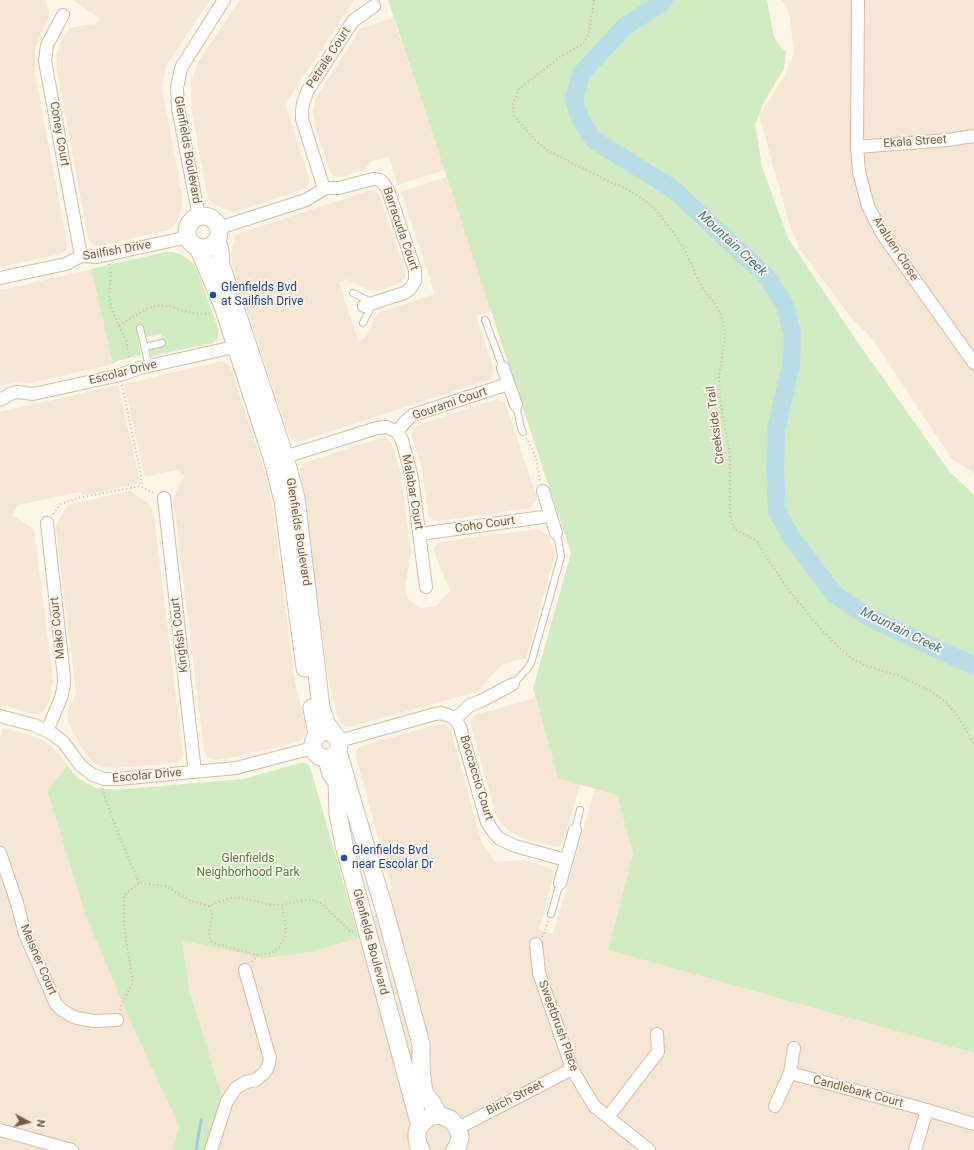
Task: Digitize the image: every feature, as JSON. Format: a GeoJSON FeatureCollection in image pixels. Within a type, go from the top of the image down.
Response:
{"type":"FeatureCollection","features":[{"type":"Feature","properties":{"kind":"street","name":"Glenfields Boulevard"},"geometry":{"type":"LineString","coordinates":[[199,217],[178,108],[177,88],[181,68],[224,0]]}},
{"type":"Feature","properties":{"kind":"street","name":"Araluen Close"},"geometry":{"type":"LineString","coordinates":[[858,0],[857,147],[859,172],[868,206],[883,235],[974,363]]}},
{"type":"Feature","properties":{"kind":"street","name":"Petrale Court"},"geometry":{"type":"LineString","coordinates":[[324,189],[302,119],[303,104],[308,90],[353,21],[374,6]]}},
{"type":"Feature","properties":{"kind":"street","name":"Coney Court"},"geometry":{"type":"LineString","coordinates":[[63,15],[47,45],[45,61],[81,256]]}},
{"type":"Feature","properties":{"kind":"street","name":"Ekala Street"},"geometry":{"type":"LineString","coordinates":[[857,147],[948,140],[974,136]]}},
{"type":"Feature","properties":{"kind":"street","name":"Barracuda Court"},"geometry":{"type":"LineString","coordinates":[[218,234],[306,200],[324,189],[339,188],[373,179],[380,180],[388,190],[415,270],[415,281],[410,289],[404,293],[368,304]]}},
{"type":"Feature","properties":{"kind":"street"},"geometry":{"type":"LineString","coordinates":[[199,217],[208,217],[216,224],[218,234],[213,244],[208,247],[203,248],[193,242],[188,229],[189,224],[199,217]]}},
{"type":"Feature","properties":{"kind":"street","name":"Glenfields Boulevard"},"geometry":{"type":"LineString","coordinates":[[218,234],[221,265],[242,346],[279,459],[296,498],[321,707],[335,746],[387,919],[421,1044],[421,1068],[424,1090],[439,1115]]}},
{"type":"Feature","properties":{"kind":"street","name":"Glenfields Boulevard"},"geometry":{"type":"LineString","coordinates":[[193,242],[242,346]]}},
{"type":"Feature","properties":{"kind":"street","name":"Sailfish Drive"},"geometry":{"type":"LineString","coordinates":[[0,278],[66,264],[81,256],[97,257],[193,242]]}},
{"type":"Feature","properties":{"kind":"street","name":"Escolar Drive"},"geometry":{"type":"LineString","coordinates":[[0,400],[12,393],[18,392],[33,394],[120,375],[149,366],[242,346]]}},
{"type":"Feature","properties":{"kind":"street"},"geometry":{"type":"LineString","coordinates":[[503,368],[516,405]]}},
{"type":"Feature","properties":{"kind":"street","name":"Gourami Court"},"geometry":{"type":"LineString","coordinates":[[397,432],[413,415],[508,384]]}},
{"type":"Feature","properties":{"kind":"street"},"geometry":{"type":"LineString","coordinates":[[279,459],[377,428],[387,427],[397,432]]}},
{"type":"Feature","properties":{"kind":"street","name":"Malabar Court"},"geometry":{"type":"LineString","coordinates":[[397,432],[402,440],[410,468],[426,587]]}},
{"type":"Feature","properties":{"kind":"street","name":"Glenfields Boulevard"},"geometry":{"type":"LineString","coordinates":[[279,459],[308,690],[313,709],[315,741]]}},
{"type":"Feature","properties":{"kind":"street"},"geometry":{"type":"LineString","coordinates":[[543,491],[556,533]]}},
{"type":"Feature","properties":{"kind":"street","name":"Kingfish Court"},"geometry":{"type":"LineString","coordinates":[[164,498],[195,772]]}},
{"type":"Feature","properties":{"kind":"street","name":"Coho Court"},"geometry":{"type":"LineString","coordinates":[[420,534],[550,516]]}},
{"type":"Feature","properties":{"kind":"street","name":"Mako Court"},"geometry":{"type":"LineString","coordinates":[[46,523],[64,677],[61,698],[47,731]]}},
{"type":"Feature","properties":{"kind":"street"},"geometry":{"type":"LineString","coordinates":[[335,746],[330,732],[325,732],[315,741],[317,755],[321,757],[335,746],[435,714],[446,714],[455,719],[470,706],[514,684]]}},
{"type":"Feature","properties":{"kind":"street","name":"Escolar Drive"},"geometry":{"type":"LineString","coordinates":[[0,716],[34,725],[53,734],[64,743],[81,766],[93,775],[104,779],[245,767],[315,741]]}},
{"type":"Feature","properties":{"kind":"street","name":"Boccaccio Court"},"geometry":{"type":"LineString","coordinates":[[455,719],[460,727],[487,822],[495,834],[500,839],[515,846],[566,860]]}},
{"type":"Feature","properties":{"kind":"street","name":"Glenfields Boulevard"},"geometry":{"type":"LineString","coordinates":[[335,746],[331,774],[337,782],[338,813],[344,845],[420,1126],[417,1132],[417,1138],[421,1150]]}},
{"type":"Feature","properties":{"kind":"street"},"geometry":{"type":"LineString","coordinates":[[560,883],[575,830]]}},
{"type":"Feature","properties":{"kind":"street","name":"Meisner Court"},"geometry":{"type":"LineString","coordinates":[[0,853],[4,883],[17,903],[25,934],[56,1004],[62,1010],[78,1018],[94,1021],[117,1020]]}},
{"type":"Feature","properties":{"kind":"street","name":"Sweetbrush Place"},"geometry":{"type":"LineString","coordinates":[[536,944],[539,973],[572,1069],[594,1106],[649,1150]]}},
{"type":"Feature","properties":{"kind":"street"},"geometry":{"type":"LineString","coordinates":[[211,1150],[227,1101],[236,1088],[246,1082],[256,1080],[265,1072],[270,1058],[245,970]]}},
{"type":"Feature","properties":{"kind":"street"},"geometry":{"type":"LineString","coordinates":[[608,1117],[658,1052],[657,1034]]}},
{"type":"Feature","properties":{"kind":"street"},"geometry":{"type":"LineString","coordinates":[[775,1106],[790,1073],[794,1048]]}},
{"type":"Feature","properties":{"kind":"street","name":"Birch Street"},"geometry":{"type":"LineString","coordinates":[[458,1128],[572,1069]]}},
{"type":"Feature","properties":{"kind":"street","name":"Candlebark Court"},"geometry":{"type":"LineString","coordinates":[[790,1073],[974,1124]]}},
{"type":"Feature","properties":{"kind":"street"},"geometry":{"type":"LineString","coordinates":[[915,1150],[927,1110]]}},
{"type":"Feature","properties":{"kind":"street"},"geometry":{"type":"LineString","coordinates":[[420,1126],[425,1120],[432,1116],[439,1115],[450,1119],[458,1128],[460,1137],[458,1148]]}},
{"type":"Feature","properties":{"kind":"street"},"geometry":{"type":"LineString","coordinates":[[0,1130],[72,1150]]}},
{"type":"Feature","properties":{"kind":"lane"},"geometry":{"type":"LineString","coordinates":[[353,293],[368,304],[363,323]]}},
{"type":"Feature","properties":{"kind":"lane"},"geometry":{"type":"LineString","coordinates":[[486,320],[503,368]]}},
{"type":"Feature","properties":{"kind":"lane"},"geometry":{"type":"LineString","coordinates":[[140,328],[149,366]]}},
{"type":"Feature","properties":{"kind":"lane"},"geometry":{"type":"LineString","coordinates":[[145,347],[162,343]]}},
{"type":"Feature","properties":{"kind":"lane"},"geometry":{"type":"LineString","coordinates":[[516,405],[523,432]]}},
{"type":"Feature","properties":{"kind":"lane"},"geometry":{"type":"LineString","coordinates":[[514,684],[531,663],[548,607],[561,557],[560,544],[556,533]]}},
{"type":"Feature","properties":{"kind":"lane"},"geometry":{"type":"LineString","coordinates":[[575,830],[580,810]]}},
{"type":"Feature","properties":{"kind":"lane"},"geometry":{"type":"LineString","coordinates":[[551,914],[560,883]]}},
{"type":"Feature","properties":{"kind":"path","name":"Creekside Trail"},"geometry":{"type":"LineString","coordinates":[[594,0],[589,33],[583,44],[560,57],[519,89],[513,104],[514,116],[537,142],[548,151],[625,188],[655,209],[676,236],[686,252],[698,280],[716,305],[723,321],[725,336],[719,377],[720,400],[730,455],[730,514],[734,529],[758,541],[772,566],[790,592],[839,648],[853,659],[867,666],[900,676],[930,691],[946,702],[956,714],[974,744]]}},
{"type":"Feature","properties":{"kind":"path"},"geometry":{"type":"LineString","coordinates":[[107,255],[111,275],[109,296],[112,310],[126,341],[133,371]]}},
{"type":"Feature","properties":{"kind":"path"},"geometry":{"type":"LineString","coordinates":[[119,325],[148,308],[161,305],[172,306],[184,311],[198,314],[212,313],[224,309]]}},
{"type":"Feature","properties":{"kind":"path"},"geometry":{"type":"LineString","coordinates":[[120,375],[141,475],[140,486]]}},
{"type":"Feature","properties":{"kind":"path"},"geometry":{"type":"LineString","coordinates":[[523,432],[536,457],[539,481],[543,491]]}},
{"type":"Feature","properties":{"kind":"path"},"geometry":{"type":"LineString","coordinates":[[46,523],[61,504],[78,498],[140,486],[164,498]]}},
{"type":"Feature","properties":{"kind":"path"},"geometry":{"type":"LineString","coordinates":[[104,779],[103,792],[116,828],[140,883]]}},
{"type":"Feature","properties":{"kind":"path"},"geometry":{"type":"LineString","coordinates":[[117,1020],[122,1003],[133,982],[124,928],[124,895],[140,883],[166,886],[190,901],[210,906],[229,898],[242,898],[272,905],[282,905],[311,899],[321,903],[351,932],[367,928]]}},
{"type":"Feature","properties":{"kind":"path"},"geometry":{"type":"LineString","coordinates":[[210,906],[212,914],[209,935],[211,941],[258,955],[272,953],[283,941],[286,931],[282,905]]}},
{"type":"Feature","properties":{"kind":"path"},"geometry":{"type":"LineString","coordinates":[[536,944],[544,934],[551,914]]}},
{"type":"Feature","properties":{"kind":"shaded area"},"geometry":{"type":"Polygon","coordinates":[[[0,0],[46,0],[49,14],[47,23],[43,28],[35,50],[35,73],[67,248],[60,254],[0,267],[0,0]]]}},
{"type":"Feature","properties":{"kind":"shaded area"},"geometry":{"type":"Polygon","coordinates":[[[73,0],[210,0],[166,66],[162,89],[182,195],[182,206],[178,218],[173,227],[168,230],[99,246],[91,243],[88,238],[57,70],[57,52],[69,28],[92,24],[95,25],[100,18],[73,0]]]}},
{"type":"Feature","properties":{"kind":"shaded area"},"geometry":{"type":"Polygon","coordinates":[[[240,0],[354,0],[285,104],[309,178],[307,187],[234,212],[218,207],[208,199],[191,107],[191,80],[200,59],[240,0]]]}},
{"type":"Feature","properties":{"kind":"shaded area"},"geometry":{"type":"Polygon","coordinates":[[[782,0],[974,0],[974,473],[952,459],[873,340],[850,316],[801,251],[790,226],[759,115],[783,79],[794,53],[789,13],[782,0]]]}},
{"type":"Feature","properties":{"kind":"shaded area"},"geometry":{"type":"Polygon","coordinates":[[[393,18],[444,170],[398,185],[389,156],[370,162],[365,169],[337,177],[332,175],[330,171],[315,127],[313,112],[316,98],[361,28],[393,18]]]}},
{"type":"Feature","properties":{"kind":"shaded area"},"geometry":{"type":"Polygon","coordinates":[[[446,177],[491,311],[476,316],[494,371],[491,379],[301,441],[292,439],[289,435],[235,274],[231,257],[235,236],[240,233],[368,191],[373,190],[377,193],[380,197],[405,272],[405,276],[403,281],[377,291],[368,290],[347,279],[339,282],[358,341],[365,338],[378,313],[435,294],[401,192],[446,177]]]}},
{"type":"Feature","properties":{"kind":"shaded area"},"geometry":{"type":"Polygon","coordinates":[[[91,269],[113,364],[26,384],[22,381],[0,386],[0,289],[11,288],[91,269]]]}},
{"type":"Feature","properties":{"kind":"shaded area"},"geometry":{"type":"Polygon","coordinates":[[[224,362],[231,369],[269,488],[294,676],[305,724],[305,734],[303,738],[297,742],[240,756],[215,760],[206,756],[204,751],[173,504],[176,491],[185,475],[176,470],[145,477],[124,384],[224,362]]]}},
{"type":"Feature","properties":{"kind":"shaded area"},"geometry":{"type":"Polygon","coordinates":[[[118,385],[139,478],[136,484],[85,495],[79,492],[18,505],[12,515],[34,529],[53,680],[50,699],[43,712],[33,714],[0,704],[0,412],[118,385]]]}},
{"type":"Feature","properties":{"kind":"shaded area"},"geometry":{"type":"Polygon","coordinates":[[[497,399],[505,403],[537,498],[530,508],[438,521],[433,520],[428,513],[422,468],[412,437],[414,428],[418,425],[497,399]]]}},
{"type":"Feature","properties":{"kind":"shaded area"},"geometry":{"type":"Polygon","coordinates":[[[380,438],[389,440],[392,444],[400,471],[411,551],[405,588],[408,599],[421,608],[436,606],[450,591],[434,552],[434,548],[441,542],[537,529],[549,536],[555,554],[526,658],[503,664],[476,692],[353,726],[347,726],[341,723],[338,717],[329,682],[300,469],[303,464],[307,462],[380,438]]]}},
{"type":"Feature","properties":{"kind":"shaded area"},"geometry":{"type":"Polygon","coordinates":[[[130,491],[147,502],[152,509],[154,517],[183,753],[182,758],[175,763],[114,768],[102,767],[91,761],[84,752],[67,720],[68,711],[76,693],[56,528],[57,522],[68,505],[130,491]]]}},
{"type":"Feature","properties":{"kind":"shaded area"},"geometry":{"type":"Polygon","coordinates":[[[535,698],[558,778],[580,784],[564,839],[562,844],[557,846],[520,837],[509,831],[501,823],[495,812],[471,725],[471,720],[478,714],[535,698]]]}},
{"type":"Feature","properties":{"kind":"shaded area"},"geometry":{"type":"Polygon","coordinates":[[[439,724],[444,724],[451,731],[482,844],[495,862],[523,860],[547,867],[551,869],[553,873],[539,930],[553,934],[595,789],[617,795],[633,854],[608,950],[974,1053],[974,1150],[206,1150],[222,1096],[189,990],[182,939],[233,951],[309,952],[359,938],[392,888],[356,757],[356,752],[358,748],[362,746],[439,724]]]}},
{"type":"Feature","properties":{"kind":"shaded area"},"geometry":{"type":"Polygon","coordinates":[[[3,728],[45,741],[56,751],[68,766],[47,790],[85,914],[179,1126],[173,1150],[0,1150],[0,739],[3,728]]]}},
{"type":"Feature","properties":{"kind":"green space"},"geometry":{"type":"Polygon","coordinates":[[[388,0],[767,0],[774,37],[786,52],[784,69],[765,100],[755,124],[762,167],[788,238],[856,340],[949,471],[974,495],[974,1053],[608,950],[633,854],[617,795],[558,778],[533,689],[571,553],[388,0]]]}},
{"type":"Feature","properties":{"kind":"green space"},"geometry":{"type":"Polygon","coordinates":[[[166,252],[173,252],[182,255],[195,265],[219,331],[218,338],[213,343],[151,356],[150,349],[164,345],[161,334],[145,337],[143,325],[136,326],[141,355],[117,361],[113,364],[91,269],[166,252]]]}},
{"type":"Feature","properties":{"kind":"green space","name":"Glenfields Neighborhood Park"},"geometry":{"type":"Polygon","coordinates":[[[300,763],[309,765],[311,770],[359,938],[309,952],[264,958],[182,940],[189,990],[222,1096],[206,1150],[173,1150],[179,1126],[135,1031],[85,914],[47,790],[68,766],[78,778],[96,788],[114,790],[244,779],[300,763]]]}},
{"type":"Feature","properties":{"kind":"waterway","name":"Mountain Creek"},"geometry":{"type":"LineString","coordinates":[[664,0],[624,27],[581,74],[574,99],[581,121],[594,140],[673,189],[768,278],[785,305],[792,333],[791,365],[776,429],[775,471],[777,511],[791,537],[835,595],[870,618],[974,666]]}},
{"type":"Feature","properties":{"kind":"waterway"},"geometry":{"type":"LineString","coordinates":[[196,1150],[201,1120]]}},
{"type":"Feature","properties":{"kind":"place","name":"Glenfields Bvd at Sailfish Drive"},"geometry":{"type":"Point","coordinates":[213,295]}},
{"type":"Feature","properties":{"kind":"place","name":"Glenfields Bvd near Escolar Dr"},"geometry":{"type":"Point","coordinates":[344,858]}}]}
